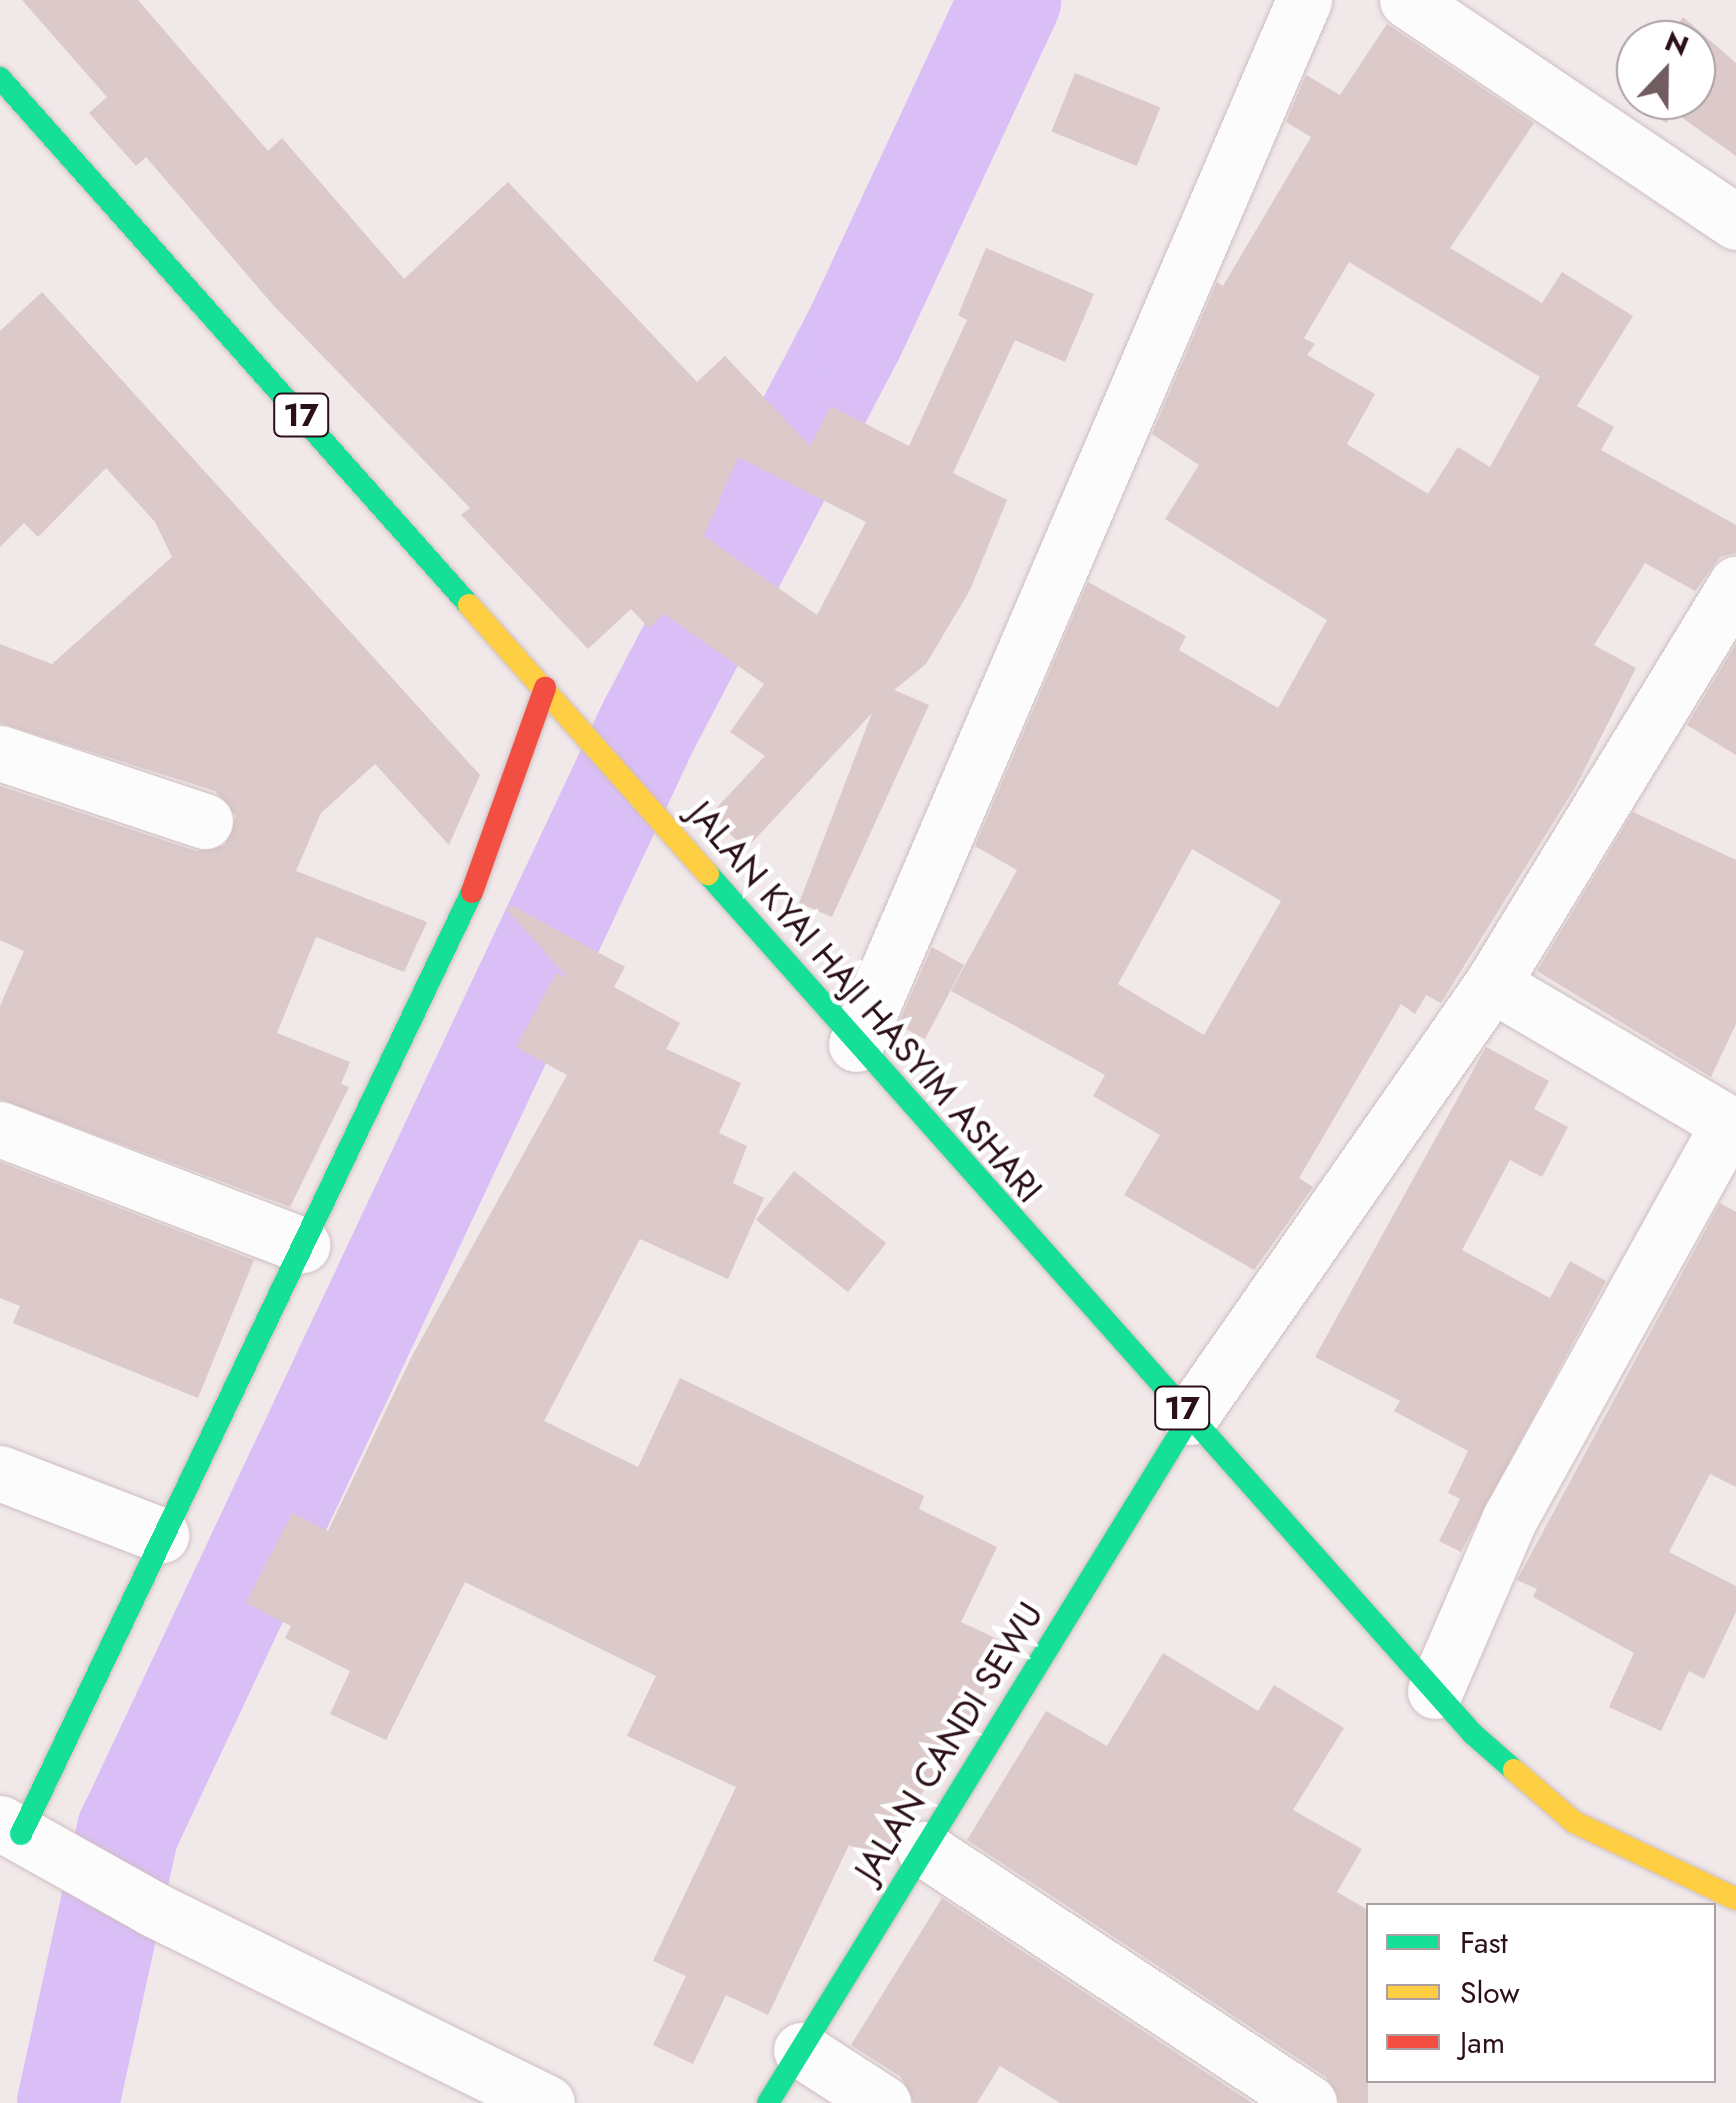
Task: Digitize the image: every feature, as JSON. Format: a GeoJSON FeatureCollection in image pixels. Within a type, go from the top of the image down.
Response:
{"type":"FeatureCollection","features":[{"type":"Feature","properties":{"kind":"main road","name":"JALAN KYAI HAJI HASYIM ASHARI"},"geometry":{"type":"LineString","coordinates":[[0,78],[1435,1692],[1574,1822],[1736,1899]]}},
{"type":"Feature","properties":{"kind":"main road"},"geometry":{"type":"LineString","coordinates":[[10,1829],[161,1534],[454,941],[545,688]]}},
{"type":"Feature","properties":{"kind":"main road","name":"JALAN CANDI SEWU"},"geometry":{"type":"LineString","coordinates":[[784,2078],[1190,1417]]}},
{"type":"Feature","properties":{"kind":"street"},"geometry":{"type":"LineString","coordinates":[[856,1044],[1304,0]]}},
{"type":"Feature","properties":{"kind":"street"},"geometry":{"type":"LineString","coordinates":[[1408,0],[1736,222]]}},
{"type":"Feature","properties":{"kind":"street"},"geometry":{"type":"LineString","coordinates":[[1190,1417],[1492,984],[1736,584]]}},
{"type":"Feature","properties":{"kind":"street"},"geometry":{"type":"LineString","coordinates":[[0,752],[205,821]]}},
{"type":"Feature","properties":{"kind":"street"},"geometry":{"type":"LineString","coordinates":[[1435,1692],[1510,1518],[1732,1126],[1492,984]]}},
{"type":"Feature","properties":{"kind":"street"},"geometry":{"type":"LineString","coordinates":[[0,1129],[302,1245]]}},
{"type":"Feature","properties":{"kind":"street"},"geometry":{"type":"LineString","coordinates":[[0,1473],[161,1534]]}},
{"type":"Feature","properties":{"kind":"street"},"geometry":{"type":"LineString","coordinates":[[10,1829],[153,1909],[539,2102]]}},
{"type":"Feature","properties":{"kind":"street"},"geometry":{"type":"LineString","coordinates":[[924,1849],[1310,2103]]}},
{"type":"Feature","properties":{"kind":"street"},"geometry":{"type":"LineString","coordinates":[[733,2103],[784,2078],[883,2103]]}},
{"type":"Feature","properties":{"kind":"building"},"geometry":{"type":"Polygon","coordinates":[[[22,0],[138,0],[268,151],[282,138],[404,279],[508,182],[697,382],[725,356],[810,446],[831,406],[909,446],[967,320],[958,315],[986,248],[1094,294],[1065,362],[1015,340],[953,473],[1007,500],[970,590],[926,664],[894,690],[929,705],[832,917],[799,903],[872,713],[746,849],[710,815],[765,756],[730,732],[764,684],[664,614],[649,628],[631,609],[588,649],[461,515],[470,508],[274,306],[146,157],[136,166],[89,113],[107,97],[22,0]],[[738,457],[704,536],[817,615],[866,522],[738,457]]]}},
{"type":"Feature","properties":{"kind":"building"},"geometry":{"type":"Polygon","coordinates":[[[1387,24],[1534,123],[1450,248],[1542,303],[1562,272],[1633,316],[1577,406],[1614,427],[1601,450],[1736,525],[1736,553],[1720,557],[1695,591],[1645,563],[1594,645],[1636,668],[1576,786],[1441,1003],[1426,995],[1415,1014],[1401,1004],[1299,1178],[1313,1187],[1254,1270],[1124,1195],[1160,1135],[1093,1096],[1105,1075],[951,991],[1017,870],[975,846],[1088,582],[1186,636],[1179,650],[1278,708],[1327,620],[1165,519],[1199,465],[1152,434],[1217,282],[1223,286],[1311,137],[1286,122],[1306,75],[1340,95],[1387,24]],[[1349,262],[1304,338],[1315,344],[1307,355],[1375,394],[1347,444],[1428,494],[1458,447],[1490,467],[1540,377],[1349,262]],[[1192,849],[1118,984],[1204,1035],[1281,901],[1192,849]]]}},
{"type":"Feature","properties":{"kind":"building"},"geometry":{"type":"Polygon","coordinates":[[[1716,46],[1736,63],[1736,156],[1685,120],[1716,120],[1716,46]]]}},
{"type":"Feature","properties":{"kind":"building"},"geometry":{"type":"Polygon","coordinates":[[[1075,73],[1160,107],[1137,166],[1051,131],[1075,73]]]}},
{"type":"Feature","properties":{"kind":"building"},"geometry":{"type":"Polygon","coordinates":[[[42,292],[480,775],[449,845],[375,764],[321,813],[296,871],[427,922],[404,972],[316,937],[277,1033],[350,1062],[341,1084],[349,1087],[290,1207],[0,1099],[0,1006],[24,951],[0,940],[0,786],[196,851],[225,845],[236,816],[215,791],[0,723],[0,644],[52,664],[172,557],[155,522],[106,468],[38,537],[24,523],[0,547],[0,331],[42,292]]]}},
{"type":"Feature","properties":{"kind":"building"},"geometry":{"type":"Polygon","coordinates":[[[1736,644],[1736,755],[1687,725],[1736,644]]]}},
{"type":"Feature","properties":{"kind":"building"},"geometry":{"type":"Polygon","coordinates":[[[1633,812],[1736,860],[1736,1024],[1711,1077],[1537,971],[1633,812]]]}},
{"type":"Feature","properties":{"kind":"building"},"geometry":{"type":"Polygon","coordinates":[[[511,905],[625,967],[614,987],[680,1023],[666,1049],[741,1083],[719,1133],[747,1146],[733,1183],[764,1198],[728,1279],[640,1239],[544,1421],[638,1467],[680,1378],[924,1496],[919,1509],[997,1547],[961,1622],[1006,1643],[992,1679],[881,1860],[849,1845],[768,2015],[726,1995],[693,2064],[653,2045],[686,1976],[653,1961],[736,1787],[627,1736],[656,1676],[465,1582],[386,1740],[330,1714],[350,1671],[285,1638],[291,1626],[246,1603],[292,1513],[328,1531],[412,1356],[567,1075],[516,1047],[556,973],[568,978],[507,910],[511,905]]]}},
{"type":"Feature","properties":{"kind":"building"},"geometry":{"type":"Polygon","coordinates":[[[932,947],[964,965],[925,1039],[898,1025],[932,947]]]}},
{"type":"Feature","properties":{"kind":"building"},"geometry":{"type":"Polygon","coordinates":[[[1486,1047],[1549,1081],[1534,1109],[1568,1127],[1542,1177],[1510,1160],[1462,1250],[1550,1298],[1570,1261],[1606,1281],[1461,1552],[1439,1541],[1460,1499],[1448,1493],[1468,1451],[1394,1411],[1400,1401],[1315,1357],[1486,1047]]]}},
{"type":"Feature","properties":{"kind":"building"},"geometry":{"type":"Polygon","coordinates":[[[0,1162],[254,1260],[198,1398],[13,1323],[20,1306],[0,1298],[0,1162]]]}},
{"type":"Feature","properties":{"kind":"building"},"geometry":{"type":"Polygon","coordinates":[[[794,1171],[886,1243],[848,1292],[756,1220],[794,1171]]]}},
{"type":"Feature","properties":{"kind":"building"},"geometry":{"type":"Polygon","coordinates":[[[1720,1203],[1736,1212],[1736,1487],[1710,1474],[1669,1552],[1736,1586],[1736,1612],[1704,1679],[1689,1671],[1661,1731],[1609,1707],[1634,1653],[1533,1597],[1537,1589],[1517,1580],[1720,1203]]]}},
{"type":"Feature","properties":{"kind":"building"},"geometry":{"type":"Polygon","coordinates":[[[1163,1653],[1258,1711],[1274,1685],[1344,1728],[1293,1810],[1362,1849],[1337,1892],[1366,1909],[1368,2103],[1340,2103],[1326,2077],[967,1840],[1046,1711],[1107,1746],[1163,1653]]]}},
{"type":"Feature","properties":{"kind":"building"},"geometry":{"type":"Polygon","coordinates":[[[942,1898],[1252,2103],[1060,2103],[1000,2066],[977,2103],[914,2103],[901,2077],[851,2045],[942,1898]]]}},
{"type":"Feature","properties":{"kind":"waterway"},"geometry":{"type":"LineString","coordinates":[[68,2103],[128,1831],[649,725],[853,337],[1010,0]]}},
{"type":"Feature","properties":{"kind":"traffic: fast"},"geometry":{"type":"LineString","coordinates":[[0,78],[469,605]]}},
{"type":"Feature","properties":{"kind":"traffic: fast"},"geometry":{"type":"LineString","coordinates":[[708,874],[1473,1734],[1514,1770]]}},
{"type":"Feature","properties":{"kind":"traffic: fast"},"geometry":{"type":"LineString","coordinates":[[21,1834],[472,892]]}},
{"type":"Feature","properties":{"kind":"traffic: fast"},"geometry":{"type":"LineString","coordinates":[[768,2103],[1190,1417]]}},
{"type":"Feature","properties":{"kind":"traffic: slow"},"geometry":{"type":"LineString","coordinates":[[469,605],[708,874]]}},
{"type":"Feature","properties":{"kind":"traffic: slow"},"geometry":{"type":"LineString","coordinates":[[1514,1770],[1574,1822],[1736,1899]]}},
{"type":"Feature","properties":{"kind":"traffic: jam"},"geometry":{"type":"LineString","coordinates":[[472,892],[545,688]]}}]}
